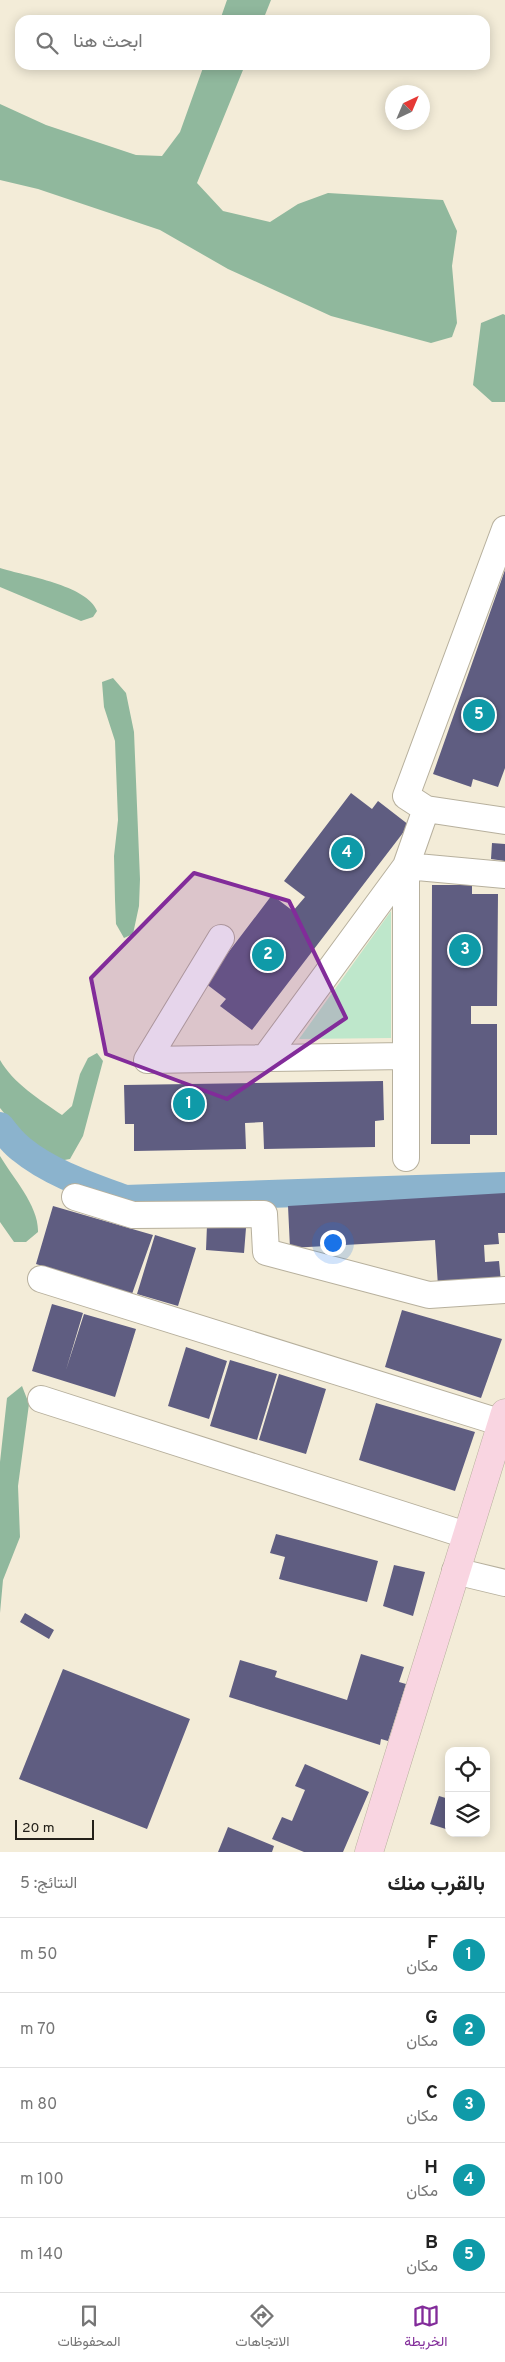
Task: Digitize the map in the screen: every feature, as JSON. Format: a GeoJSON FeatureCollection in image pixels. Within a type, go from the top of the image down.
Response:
{"type":"FeatureCollection","features":[{"type":"Feature","properties":{"kind":"main road"},"geometry":{"type":"LineString","coordinates":[[369,1852],[503,1418]]}},
{"type":"Feature","properties":{"kind":"street"},"geometry":{"type":"LineString","coordinates":[[505,529],[406,796],[426,810],[505,821]]}},
{"type":"Feature","properties":{"kind":"street"},"geometry":{"type":"LineString","coordinates":[[265,1058],[406,866],[426,810]]}},
{"type":"Feature","properties":{"kind":"street"},"geometry":{"type":"LineString","coordinates":[[406,866],[505,874]]}},
{"type":"Feature","properties":{"kind":"street"},"geometry":{"type":"LineString","coordinates":[[406,866],[406,1158]]}},
{"type":"Feature","properties":{"kind":"street"},"geometry":{"type":"LineString","coordinates":[[221,938],[147,1060],[405,1056]]}},
{"type":"Feature","properties":{"kind":"street"},"geometry":{"type":"LineString","coordinates":[[76,1197],[133,1215],[264,1214],[266,1252],[429,1295],[505,1290]]}},
{"type":"Feature","properties":{"kind":"street"},"geometry":{"type":"LineString","coordinates":[[41,1279],[503,1418]]}},
{"type":"Feature","properties":{"kind":"street"},"geometry":{"type":"LineString","coordinates":[[41,1399],[466,1535]]}},
{"type":"Feature","properties":{"kind":"street"},"geometry":{"type":"LineString","coordinates":[[455,1572],[505,1583]]}},
{"type":"Feature","properties":{"kind":"highlighted area"},"geometry":{"type":"Polygon","coordinates":[[[194,873],[289,901],[346,1018],[227,1099],[106,1054],[91,978],[194,873]]]}},
{"type":"Feature","properties":{"kind":"green space"},"geometry":{"type":"Polygon","coordinates":[[[227,0],[271,0],[265,15],[222,15],[227,0]]]}},
{"type":"Feature","properties":{"kind":"green space"},"geometry":{"type":"Polygon","coordinates":[[[202,70],[243,70],[197,183],[223,211],[270,222],[298,204],[328,193],[443,200],[457,231],[452,266],[457,323],[452,337],[431,343],[331,316],[228,269],[160,230],[38,189],[0,180],[0,104],[46,125],[136,155],[162,156],[180,132],[202,70]]]}},
{"type":"Feature","properties":{"kind":"green space"},"geometry":{"type":"Polygon","coordinates":[[[503,314],[505,315],[505,402],[492,402],[473,385],[481,323],[503,314]]]}},
{"type":"Feature","properties":{"kind":"green space"},"geometry":{"type":"Polygon","coordinates":[[[0,568],[69,588],[91,602],[97,611],[93,617],[81,621],[0,587],[0,568]]]}},
{"type":"Feature","properties":{"kind":"green space"},"geometry":{"type":"Polygon","coordinates":[[[113,678],[126,693],[134,732],[140,879],[139,906],[133,934],[124,938],[116,924],[114,856],[118,820],[115,741],[104,707],[102,682],[113,678]]]}},
{"type":"Feature","properties":{"kind":"green space"},"geometry":{"type":"Polygon","coordinates":[[[391,911],[391,1038],[299,1039],[391,911]]]}},
{"type":"Feature","properties":{"kind":"green space"},"geometry":{"type":"Polygon","coordinates":[[[97,1053],[103,1061],[83,1136],[70,1159],[59,1161],[41,1151],[22,1135],[0,1108],[0,1060],[20,1084],[62,1115],[72,1106],[80,1074],[88,1058],[97,1053]]]}},
{"type":"Feature","properties":{"kind":"green space"},"geometry":{"type":"Polygon","coordinates":[[[0,1156],[24,1192],[34,1212],[38,1232],[26,1242],[14,1242],[0,1222],[0,1156]]]}},
{"type":"Feature","properties":{"kind":"green space"},"geometry":{"type":"Polygon","coordinates":[[[22,1386],[29,1404],[18,1486],[20,1537],[3,1580],[0,1613],[0,1462],[7,1398],[22,1386]]]}},
{"type":"Feature","properties":{"kind":"building"},"geometry":{"type":"Polygon","coordinates":[[[505,570],[505,768],[498,787],[473,779],[471,787],[433,774],[505,570]]]}},
{"type":"Feature","properties":{"kind":"building"},"geometry":{"type":"Polygon","coordinates":[[[351,793],[372,809],[378,801],[409,825],[252,1030],[220,1006],[226,999],[205,983],[272,895],[293,911],[305,897],[284,881],[351,793]]]}},
{"type":"Feature","properties":{"kind":"building"},"geometry":{"type":"Polygon","coordinates":[[[492,843],[505,844],[505,861],[491,859],[492,843]]]}},
{"type":"Feature","properties":{"kind":"building"},"geometry":{"type":"Polygon","coordinates":[[[432,885],[472,885],[472,894],[498,894],[497,1006],[471,1006],[471,1024],[497,1024],[497,1135],[470,1135],[470,1144],[431,1144],[432,885]]]}},
{"type":"Feature","properties":{"kind":"building"},"geometry":{"type":"Polygon","coordinates":[[[383,1081],[384,1120],[375,1121],[375,1147],[264,1149],[263,1122],[245,1123],[246,1149],[134,1151],[134,1124],[125,1124],[124,1085],[383,1081]]]}},
{"type":"Feature","properties":{"kind":"building"},"geometry":{"type":"Polygon","coordinates":[[[505,1193],[505,1233],[498,1233],[499,1244],[484,1245],[485,1262],[499,1261],[501,1282],[438,1286],[435,1240],[290,1248],[288,1206],[505,1193]]]}},
{"type":"Feature","properties":{"kind":"building"},"geometry":{"type":"Polygon","coordinates":[[[53,1206],[153,1235],[132,1294],[36,1264],[53,1206]]]}},
{"type":"Feature","properties":{"kind":"building"},"geometry":{"type":"Polygon","coordinates":[[[207,1225],[246,1228],[244,1253],[206,1250],[207,1225]]]}},
{"type":"Feature","properties":{"kind":"building"},"geometry":{"type":"Polygon","coordinates":[[[155,1235],[196,1248],[178,1306],[137,1294],[155,1235]]]}},
{"type":"Feature","properties":{"kind":"building"},"geometry":{"type":"Polygon","coordinates":[[[52,1304],[83,1313],[66,1370],[84,1314],[136,1329],[115,1397],[32,1371],[52,1304]]]}},
{"type":"Feature","properties":{"kind":"building"},"geometry":{"type":"Polygon","coordinates":[[[402,1310],[502,1339],[481,1398],[385,1367],[402,1310]]]}},
{"type":"Feature","properties":{"kind":"building"},"geometry":{"type":"Polygon","coordinates":[[[186,1347],[227,1361],[209,1419],[168,1406],[186,1347]]]}},
{"type":"Feature","properties":{"kind":"building"},"geometry":{"type":"Polygon","coordinates":[[[230,1360],[277,1374],[257,1440],[210,1426],[230,1360]]]}},
{"type":"Feature","properties":{"kind":"building"},"geometry":{"type":"Polygon","coordinates":[[[279,1374],[326,1389],[306,1454],[259,1440],[279,1374]]]}},
{"type":"Feature","properties":{"kind":"building"},"geometry":{"type":"Polygon","coordinates":[[[376,1403],[475,1432],[455,1491],[359,1460],[376,1403]]]}},
{"type":"Feature","properties":{"kind":"building"},"geometry":{"type":"Polygon","coordinates":[[[276,1534],[378,1561],[367,1602],[279,1579],[285,1557],[270,1553],[276,1534]]]}},
{"type":"Feature","properties":{"kind":"building"},"geometry":{"type":"Polygon","coordinates":[[[394,1565],[425,1572],[413,1616],[383,1606],[394,1565]]]}},
{"type":"Feature","properties":{"kind":"building"},"geometry":{"type":"Polygon","coordinates":[[[25,1613],[54,1630],[49,1639],[20,1622],[25,1613]]]}},
{"type":"Feature","properties":{"kind":"building"},"geometry":{"type":"Polygon","coordinates":[[[361,1654],[404,1667],[399,1682],[406,1684],[388,1741],[381,1739],[380,1745],[229,1697],[240,1660],[277,1671],[275,1677],[347,1700],[361,1654]]]}},
{"type":"Feature","properties":{"kind":"building"},"geometry":{"type":"Polygon","coordinates":[[[63,1669],[190,1719],[147,1829],[19,1779],[63,1669]]]}},
{"type":"Feature","properties":{"kind":"building"},"geometry":{"type":"Polygon","coordinates":[[[305,1764],[369,1792],[343,1852],[304,1852],[272,1839],[282,1817],[292,1821],[305,1790],[295,1786],[305,1764]]]}},
{"type":"Feature","properties":{"kind":"building"},"geometry":{"type":"Polygon","coordinates":[[[439,1796],[445,1798],[445,1829],[430,1824],[439,1796]]]}},
{"type":"Feature","properties":{"kind":"building"},"geometry":{"type":"Polygon","coordinates":[[[228,1827],[274,1846],[272,1852],[218,1852],[228,1827]]]}},
{"type":"Feature","properties":{"kind":"waterway"},"geometry":{"type":"LineString","coordinates":[[0,1126],[18,1147],[32,1158],[57,1172],[125,1199],[505,1186]]}},
{"type":"Feature","properties":{"kind":"place","name":"B"},"geometry":{"type":"Point","coordinates":[479,715]}},
{"type":"Feature","properties":{"kind":"place","name":"H"},"geometry":{"type":"Point","coordinates":[347,853]}},
{"type":"Feature","properties":{"kind":"place","name":"C"},"geometry":{"type":"Point","coordinates":[465,950]}},
{"type":"Feature","properties":{"kind":"place","name":"G"},"geometry":{"type":"Point","coordinates":[268,955]}},
{"type":"Feature","properties":{"kind":"place","name":"F"},"geometry":{"type":"Point","coordinates":[189,1104]}}]}
